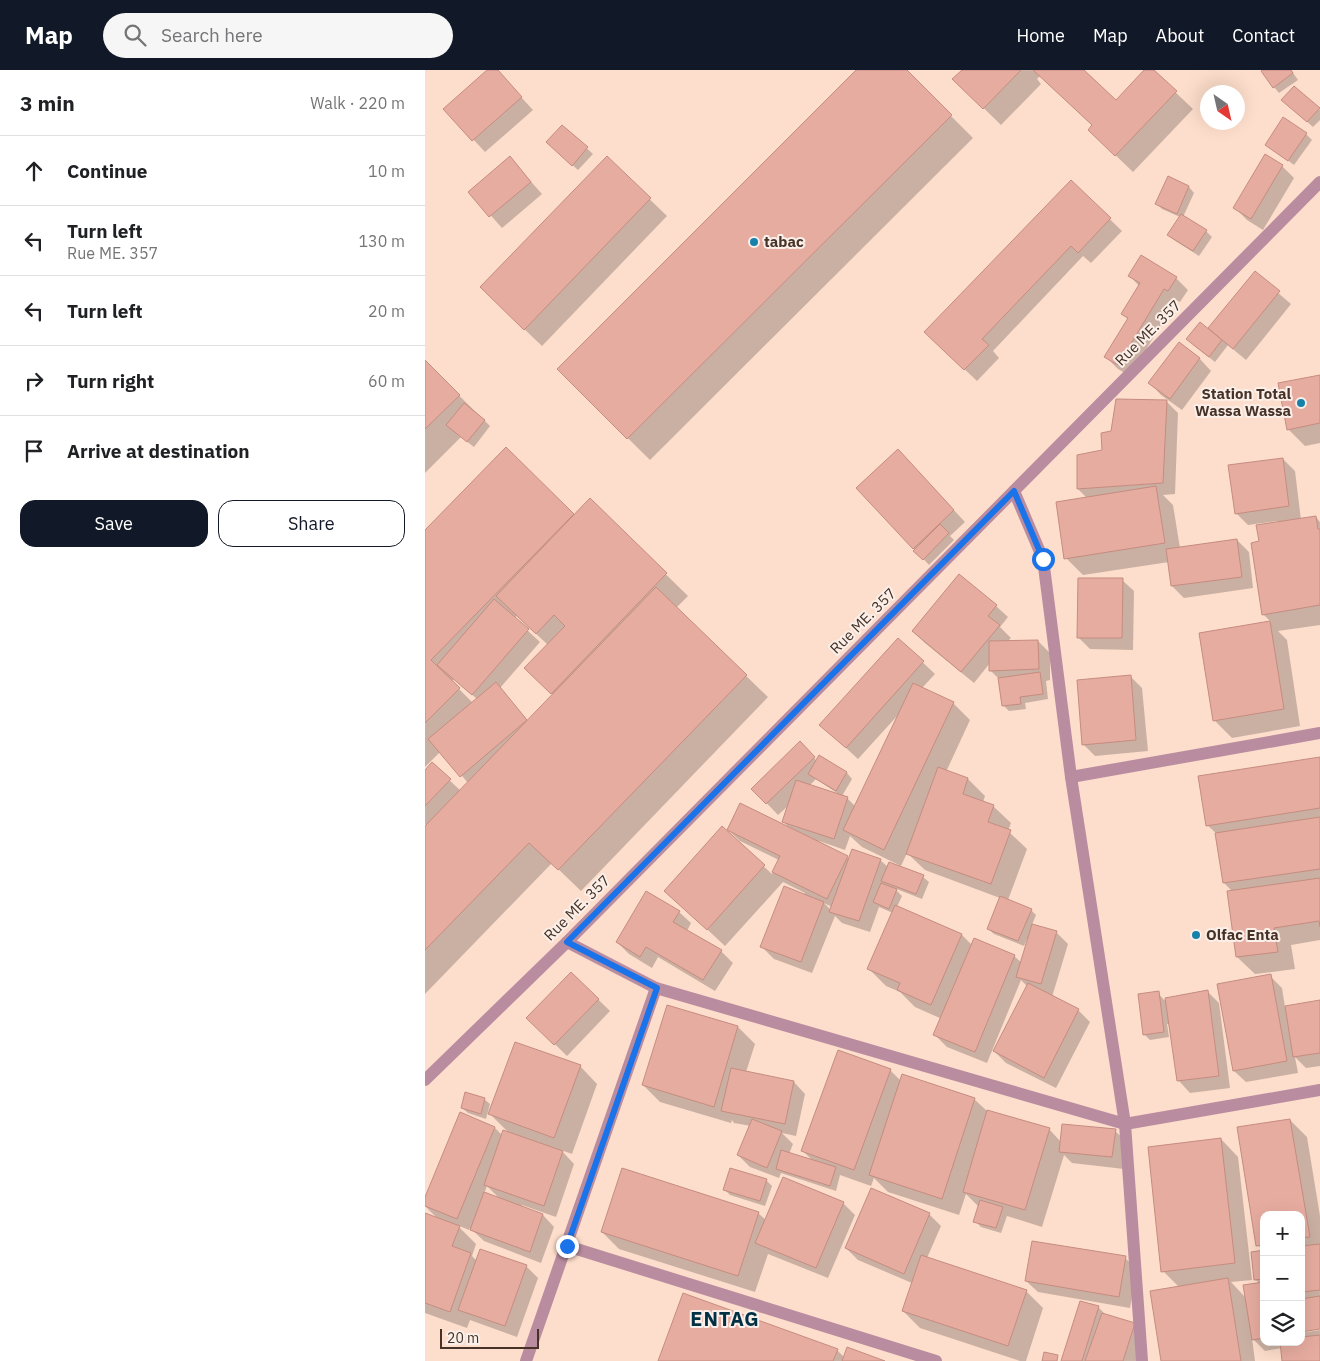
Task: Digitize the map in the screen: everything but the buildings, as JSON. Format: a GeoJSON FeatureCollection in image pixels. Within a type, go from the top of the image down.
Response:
{"type":"FeatureCollection","features":[{"type":"Feature","properties":{"kind":"street","name":"Rue ME. 357"},"geometry":{"type":"LineString","coordinates":[[425,1080],[567,942],[1320,182]]}},
{"type":"Feature","properties":{"kind":"street"},"geometry":{"type":"LineString","coordinates":[[1014,491],[1043,559],[1071,777],[1125,1124],[1142,1361]]}},
{"type":"Feature","properties":{"kind":"street"},"geometry":{"type":"LineString","coordinates":[[1071,777],[1320,733]]}},
{"type":"Feature","properties":{"kind":"street"},"geometry":{"type":"LineString","coordinates":[[567,942],[657,988],[1125,1124],[1320,1090]]}},
{"type":"Feature","properties":{"kind":"street"},"geometry":{"type":"LineString","coordinates":[[526,1361],[657,988]]}},
{"type":"Feature","properties":{"kind":"street"},"geometry":{"type":"LineString","coordinates":[[567,1246],[936,1361]]}},
{"type":"Feature","properties":{"kind":"place","name":"tabac"},"geometry":{"type":"Point","coordinates":[754,242]}},
{"type":"Feature","properties":{"kind":"place","name":"Station Total Wassa Wassa"},"geometry":{"type":"Point","coordinates":[1301,403]}},
{"type":"Feature","properties":{"kind":"place","name":"Olfac Enta"},"geometry":{"type":"Point","coordinates":[1196,935]}},
{"type":"Feature","properties":{"kind":"district","name":"ENTAG"},"geometry":{"type":"Point","coordinates":[725,1319]}},
{"type":"Feature","properties":{"kind":"route"},"geometry":{"type":"LineString","coordinates":[[567,1246],[657,988],[567,942],[1014,491],[1043,559]]}}]}
